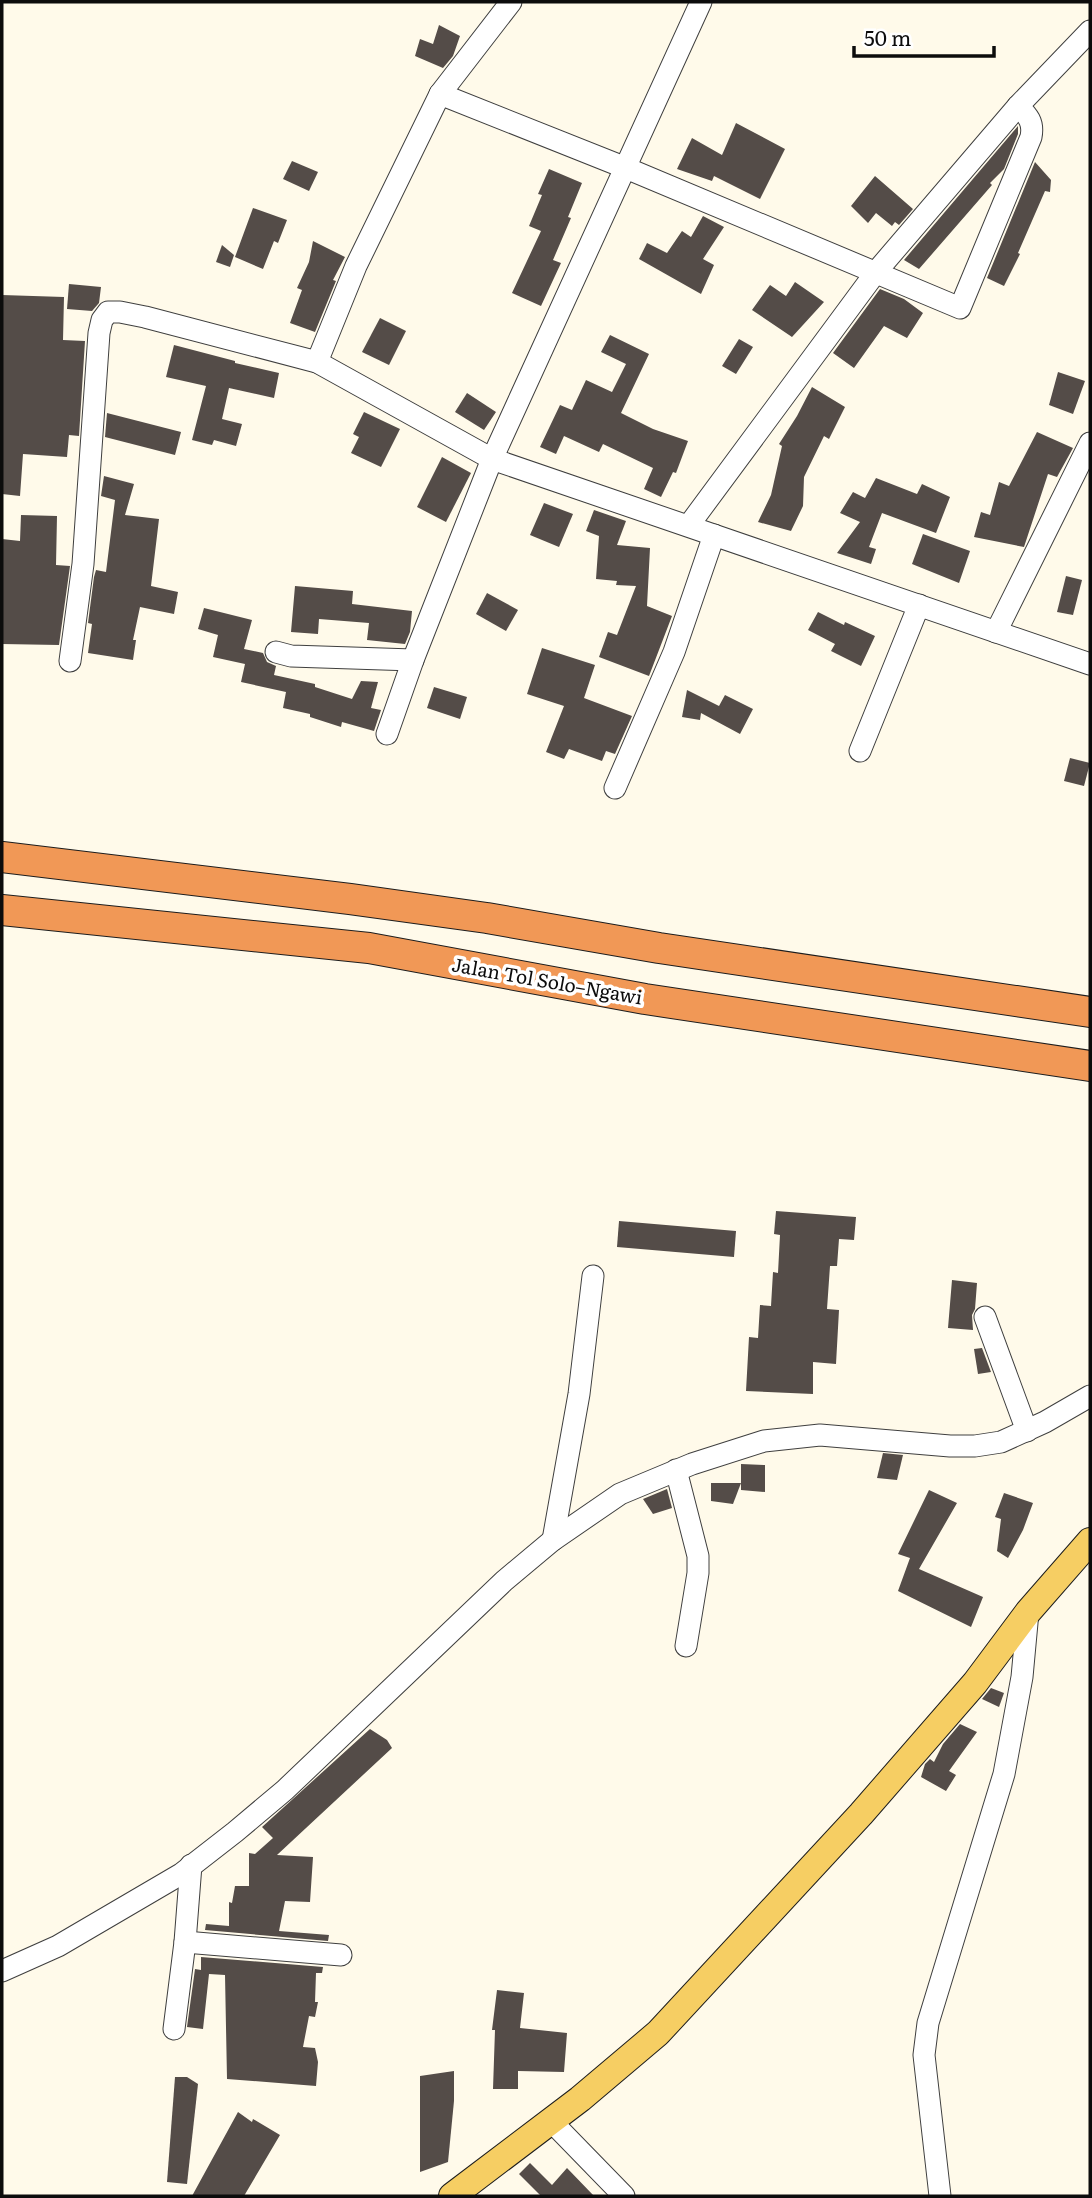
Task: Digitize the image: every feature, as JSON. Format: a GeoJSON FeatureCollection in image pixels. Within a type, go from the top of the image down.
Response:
{"type":"FeatureCollection","features":[{"type":"Feature","properties":{"kind":"highway"},"geometry":{"type":"LineString","coordinates":[[2,857],[487,918],[659,948],[1090,1013]]}},
{"type":"Feature","properties":{"kind":"highway","name":"Jalan Tol Solo–Ngawi"},"geometry":{"type":"LineString","coordinates":[[2,910],[369,948],[645,999],[1090,1066]]}},
{"type":"Feature","properties":{"kind":"main road"},"geometry":{"type":"LineString","coordinates":[[452,2196],[580,2099],[658,2033],[886,1785],[975,1683],[1028,1612],[1090,1541]]}},
{"type":"Feature","properties":{"kind":"street"},"geometry":{"type":"LineString","coordinates":[[317,362],[356,266],[440,94],[511,2]]}},
{"type":"Feature","properties":{"kind":"street"},"geometry":{"type":"LineString","coordinates":[[387,734],[413,660],[492,459],[701,2]]}},
{"type":"Feature","properties":{"kind":"street"},"geometry":{"type":"LineString","coordinates":[[689,525],[876,272],[1018,106],[1090,31]]}},
{"type":"Feature","properties":{"kind":"street"},"geometry":{"type":"LineString","coordinates":[[440,94],[626,168],[960,308],[1031,137],[1032,123],[1018,106]]}},
{"type":"Feature","properties":{"kind":"street"},"geometry":{"type":"LineString","coordinates":[[70,661],[83,564],[102,320],[108,312],[120,312],[317,362],[492,459],[1090,664]]}},
{"type":"Feature","properties":{"kind":"street"},"geometry":{"type":"LineString","coordinates":[[996,632],[1090,443]]}},
{"type":"Feature","properties":{"kind":"street"},"geometry":{"type":"LineString","coordinates":[[615,788],[674,652],[714,534]]}},
{"type":"Feature","properties":{"kind":"street"},"geometry":{"type":"LineString","coordinates":[[860,751],[919,605]]}},
{"type":"Feature","properties":{"kind":"street"},"geometry":{"type":"LineString","coordinates":[[276,652],[307,657],[413,660]]}},
{"type":"Feature","properties":{"kind":"street"},"geometry":{"type":"LineString","coordinates":[[553,1540],[579,1394],[593,1276]]}},
{"type":"Feature","properties":{"kind":"street"},"geometry":{"type":"LineString","coordinates":[[985,1317],[1027,1431]]}},
{"type":"Feature","properties":{"kind":"street"},"geometry":{"type":"LineString","coordinates":[[2,1971],[58,1946],[181,1874],[285,1790],[504,1581],[553,1540],[620,1494],[676,1470],[764,1441],[820,1435],[950,1446],[1002,1442],[1090,1396]]}},
{"type":"Feature","properties":{"kind":"street"},"geometry":{"type":"LineString","coordinates":[[676,1470],[698,1556],[698,1573],[686,1646]]}},
{"type":"Feature","properties":{"kind":"street"},"geometry":{"type":"LineString","coordinates":[[940,2196],[924,2055],[928,2023],[1004,1774],[1022,1677],[1028,1612]]}},
{"type":"Feature","properties":{"kind":"street"},"geometry":{"type":"LineString","coordinates":[[174,2029],[191,1865]]}},
{"type":"Feature","properties":{"kind":"street"},"geometry":{"type":"LineString","coordinates":[[185,1942],[341,1955]]}},
{"type":"Feature","properties":{"kind":"street"},"geometry":{"type":"LineString","coordinates":[[551,2120],[624,2196]]}},
{"type":"Feature","properties":{"kind":"building"},"geometry":{"type":"Polygon","coordinates":[[[439,25],[460,36],[453,56],[443,68],[415,56],[420,39],[433,44],[439,25]]]}},
{"type":"Feature","properties":{"kind":"building"},"geometry":{"type":"Polygon","coordinates":[[[736,123],[785,149],[760,199],[714,176],[712,181],[677,169],[692,138],[722,155],[736,123]]]}},
{"type":"Feature","properties":{"kind":"building"},"geometry":{"type":"Polygon","coordinates":[[[1018,126],[1018,134],[1004,169],[990,183],[992,185],[919,269],[904,260],[1018,126]]]}},
{"type":"Feature","properties":{"kind":"building"},"geometry":{"type":"Polygon","coordinates":[[[292,161],[318,172],[309,191],[283,179],[292,161]]]}},
{"type":"Feature","properties":{"kind":"building"},"geometry":{"type":"Polygon","coordinates":[[[1035,162],[1051,180],[1050,192],[1045,191],[1004,286],[987,278],[1035,162]]]}},
{"type":"Feature","properties":{"kind":"building"},"geometry":{"type":"Polygon","coordinates":[[[549,169],[582,183],[553,260],[561,263],[541,306],[512,293],[541,231],[529,226],[542,195],[538,194],[549,169]]]}},
{"type":"Feature","properties":{"kind":"building"},"geometry":{"type":"Polygon","coordinates":[[[875,176],[913,209],[899,225],[895,222],[892,226],[876,213],[868,223],[851,206],[875,176]]]}},
{"type":"Feature","properties":{"kind":"building"},"geometry":{"type":"Polygon","coordinates":[[[253,208],[287,220],[278,243],[274,241],[263,269],[235,257],[253,208]]]}},
{"type":"Feature","properties":{"kind":"building"},"geometry":{"type":"Polygon","coordinates":[[[703,216],[724,227],[703,259],[714,265],[701,294],[639,259],[647,243],[667,253],[682,231],[691,237],[703,216]]]}},
{"type":"Feature","properties":{"kind":"building"},"geometry":{"type":"Polygon","coordinates":[[[313,241],[345,257],[333,280],[336,281],[315,332],[290,323],[302,290],[297,288],[309,262],[313,241]]]}},
{"type":"Feature","properties":{"kind":"building"},"geometry":{"type":"Polygon","coordinates":[[[222,245],[234,255],[230,267],[216,262],[222,245]]]}},
{"type":"Feature","properties":{"kind":"building"},"geometry":{"type":"Polygon","coordinates":[[[795,282],[824,302],[792,337],[752,310],[770,285],[786,296],[795,282]]]}},
{"type":"Feature","properties":{"kind":"building"},"geometry":{"type":"Polygon","coordinates":[[[69,284],[101,287],[99,303],[92,311],[67,309],[69,284]]]}},
{"type":"Feature","properties":{"kind":"building"},"geometry":{"type":"Polygon","coordinates":[[[880,289],[904,299],[923,313],[907,338],[884,326],[854,368],[833,353],[880,289]]]}},
{"type":"Feature","properties":{"kind":"building"},"geometry":{"type":"Polygon","coordinates":[[[2,295],[64,297],[63,340],[85,341],[79,436],[69,435],[67,457],[23,454],[20,496],[2,494],[2,295]]]}},
{"type":"Feature","properties":{"kind":"building"},"geometry":{"type":"Polygon","coordinates":[[[380,318],[406,331],[389,365],[362,352],[380,318]]]}},
{"type":"Feature","properties":{"kind":"building"},"geometry":{"type":"Polygon","coordinates":[[[610,335],[649,354],[621,413],[653,429],[688,441],[676,473],[673,472],[661,497],[644,489],[653,468],[603,444],[599,452],[564,436],[556,454],[540,447],[560,405],[572,410],[586,380],[612,392],[626,364],[601,352],[610,335]]]}},
{"type":"Feature","properties":{"kind":"building"},"geometry":{"type":"Polygon","coordinates":[[[739,339],[753,347],[736,374],[722,366],[739,339]]]}},
{"type":"Feature","properties":{"kind":"building"},"geometry":{"type":"Polygon","coordinates":[[[174,345],[279,373],[274,398],[229,388],[222,419],[242,424],[236,446],[214,440],[212,445],[192,440],[206,386],[166,377],[174,345]]]}},
{"type":"Feature","properties":{"kind":"building"},"geometry":{"type":"Polygon","coordinates":[[[1058,372],[1085,381],[1073,414],[1049,405],[1058,372]]]}},
{"type":"Feature","properties":{"kind":"building"},"geometry":{"type":"Polygon","coordinates":[[[812,387],[845,407],[829,439],[824,436],[804,477],[803,506],[791,531],[758,522],[771,495],[782,446],[779,444],[812,387]]]}},
{"type":"Feature","properties":{"kind":"building"},"geometry":{"type":"Polygon","coordinates":[[[467,393],[496,412],[484,430],[455,412],[467,393]]]}},
{"type":"Feature","properties":{"kind":"building"},"geometry":{"type":"Polygon","coordinates":[[[364,412],[400,429],[381,467],[351,453],[359,437],[353,434],[364,412]]]}},
{"type":"Feature","properties":{"kind":"building"},"geometry":{"type":"Polygon","coordinates":[[[107,413],[181,432],[175,455],[105,437],[107,413]]]}},
{"type":"Feature","properties":{"kind":"building"},"geometry":{"type":"Polygon","coordinates":[[[1037,432],[1073,448],[1057,477],[1048,474],[1024,547],[974,537],[981,512],[990,515],[999,482],[1009,486],[1037,432]]]}},
{"type":"Feature","properties":{"kind":"building"},"geometry":{"type":"Polygon","coordinates":[[[442,457],[471,473],[446,522],[417,507],[442,457]]]}},
{"type":"Feature","properties":{"kind":"building"},"geometry":{"type":"Polygon","coordinates":[[[104,476],[134,484],[125,515],[159,519],[151,586],[178,592],[174,614],[140,607],[133,640],[136,640],[133,660],[88,653],[92,624],[88,623],[94,577],[96,570],[106,572],[115,500],[101,496],[104,476]]]}},
{"type":"Feature","properties":{"kind":"building"},"geometry":{"type":"Polygon","coordinates":[[[876,478],[917,494],[922,484],[950,497],[936,533],[882,513],[869,547],[876,549],[871,564],[837,553],[860,522],[840,513],[853,492],[865,498],[876,478]]]}},
{"type":"Feature","properties":{"kind":"building"},"geometry":{"type":"Polygon","coordinates":[[[544,503],[573,514],[559,547],[530,535],[544,503]]]}},
{"type":"Feature","properties":{"kind":"building"},"geometry":{"type":"Polygon","coordinates":[[[594,510],[626,521],[617,545],[650,548],[647,606],[672,616],[649,676],[599,657],[608,632],[617,635],[636,586],[616,585],[617,581],[596,579],[599,536],[586,531],[594,510]]]}},
{"type":"Feature","properties":{"kind":"building"},"geometry":{"type":"Polygon","coordinates":[[[21,515],[57,516],[56,565],[70,566],[59,645],[2,644],[2,539],[20,541],[21,515]]]}},
{"type":"Feature","properties":{"kind":"building"},"geometry":{"type":"Polygon","coordinates":[[[923,534],[970,551],[959,583],[912,564],[923,534]]]}},
{"type":"Feature","properties":{"kind":"building"},"geometry":{"type":"Polygon","coordinates":[[[1066,576],[1082,580],[1073,615],[1057,612],[1066,576]]]}},
{"type":"Feature","properties":{"kind":"building"},"geometry":{"type":"Polygon","coordinates":[[[295,586],[353,591],[352,604],[412,611],[410,632],[405,644],[367,640],[369,623],[319,619],[318,634],[291,632],[295,586]]]}},
{"type":"Feature","properties":{"kind":"building"},"geometry":{"type":"Polygon","coordinates":[[[487,593],[518,610],[506,631],[476,614],[487,593]]]}},
{"type":"Feature","properties":{"kind":"building"},"geometry":{"type":"Polygon","coordinates":[[[204,608],[252,620],[244,649],[263,653],[267,662],[276,666],[274,675],[315,684],[315,687],[352,699],[361,681],[378,682],[371,708],[381,710],[374,731],[342,722],[341,727],[310,717],[310,714],[283,708],[286,692],[241,682],[245,664],[213,657],[218,635],[198,629],[204,608]]]}},
{"type":"Feature","properties":{"kind":"building"},"geometry":{"type":"Polygon","coordinates":[[[818,612],[875,636],[861,666],[831,651],[835,644],[808,630],[818,612]]]}},
{"type":"Feature","properties":{"kind":"building"},"geometry":{"type":"Polygon","coordinates":[[[542,648],[595,665],[584,698],[632,716],[615,754],[606,751],[602,761],[569,749],[564,759],[546,752],[564,706],[527,694],[542,648]]]}},
{"type":"Feature","properties":{"kind":"building"},"geometry":{"type":"Polygon","coordinates":[[[434,687],[467,697],[460,719],[427,708],[434,687]]]}},
{"type":"Feature","properties":{"kind":"building"},"geometry":{"type":"Polygon","coordinates":[[[687,690],[719,706],[725,695],[753,709],[740,734],[701,713],[700,720],[682,717],[687,690]]]}},
{"type":"Feature","properties":{"kind":"building"},"geometry":{"type":"Polygon","coordinates":[[[1070,758],[1090,763],[1084,786],[1064,781],[1070,758]]]}},
{"type":"Feature","properties":{"kind":"building"},"geometry":{"type":"Polygon","coordinates":[[[776,1211],[856,1217],[854,1240],[839,1239],[837,1266],[830,1266],[827,1309],[839,1310],[836,1364],[813,1362],[813,1394],[746,1391],[749,1337],[758,1338],[760,1305],[771,1306],[773,1272],[778,1273],[780,1235],[774,1234],[776,1211]]]}},
{"type":"Feature","properties":{"kind":"building"},"geometry":{"type":"Polygon","coordinates":[[[619,1221],[736,1231],[734,1257],[617,1247],[619,1221]]]}},
{"type":"Feature","properties":{"kind":"building"},"geometry":{"type":"Polygon","coordinates":[[[952,1280],[977,1283],[972,1315],[973,1330],[948,1328],[952,1280]]]}},
{"type":"Feature","properties":{"kind":"building"},"geometry":{"type":"Polygon","coordinates":[[[982,1348],[991,1372],[978,1374],[974,1349],[982,1348]]]}},
{"type":"Feature","properties":{"kind":"building"},"geometry":{"type":"Polygon","coordinates":[[[883,1453],[903,1455],[897,1480],[877,1478],[883,1453]]]}},
{"type":"Feature","properties":{"kind":"building"},"geometry":{"type":"Polygon","coordinates":[[[741,1464],[765,1465],[765,1492],[741,1490],[741,1464]]]}},
{"type":"Feature","properties":{"kind":"building"},"geometry":{"type":"Polygon","coordinates":[[[711,1483],[741,1483],[733,1504],[711,1501],[711,1483]]]}},
{"type":"Feature","properties":{"kind":"building"},"geometry":{"type":"Polygon","coordinates":[[[667,1489],[672,1508],[653,1514],[643,1499],[667,1489]]]}},
{"type":"Feature","properties":{"kind":"building"},"geometry":{"type":"Polygon","coordinates":[[[929,1490],[957,1503],[919,1569],[983,1597],[971,1627],[898,1591],[910,1558],[898,1554],[929,1490]]]}},
{"type":"Feature","properties":{"kind":"building"},"geometry":{"type":"Polygon","coordinates":[[[1004,1493],[1033,1503],[1008,1558],[997,1551],[1001,1519],[995,1517],[1004,1493]]]}},
{"type":"Feature","properties":{"kind":"building"},"geometry":{"type":"Polygon","coordinates":[[[991,1688],[1004,1693],[999,1707],[982,1699],[991,1688]]]}},
{"type":"Feature","properties":{"kind":"building"},"geometry":{"type":"Polygon","coordinates":[[[960,1724],[977,1732],[949,1771],[956,1775],[946,1791],[921,1777],[925,1764],[930,1759],[934,1762],[943,1744],[960,1724]]]}},
{"type":"Feature","properties":{"kind":"building"},"geometry":{"type":"Polygon","coordinates":[[[370,1729],[387,1740],[392,1748],[277,1855],[313,1857],[310,1902],[285,1901],[279,1931],[329,1935],[328,1941],[205,1930],[206,1924],[229,1926],[229,1902],[232,1903],[235,1886],[249,1886],[249,1853],[255,1854],[273,1838],[262,1827],[370,1729]]]}},
{"type":"Feature","properties":{"kind":"building"},"geometry":{"type":"Polygon","coordinates":[[[201,1957],[323,1967],[322,1973],[316,1973],[315,2002],[318,2002],[315,2017],[309,2016],[303,2047],[315,2048],[318,2062],[316,2086],[227,2079],[225,1975],[209,1974],[203,2029],[187,2027],[195,1969],[201,1970],[201,1957]]]}},
{"type":"Feature","properties":{"kind":"building"},"geometry":{"type":"Polygon","coordinates":[[[497,1990],[524,1993],[520,2028],[567,2033],[564,2072],[518,2071],[518,2089],[493,2089],[495,2030],[492,2030],[497,1990]]]}},
{"type":"Feature","properties":{"kind":"building"},"geometry":{"type":"Polygon","coordinates":[[[454,2071],[448,2162],[420,2172],[420,2076],[454,2071]]]}},
{"type":"Feature","properties":{"kind":"building"},"geometry":{"type":"Polygon","coordinates":[[[175,2077],[187,2077],[198,2084],[187,2184],[167,2182],[175,2077]]]}},
{"type":"Feature","properties":{"kind":"building"},"geometry":{"type":"Polygon","coordinates":[[[238,2112],[280,2135],[244,2196],[192,2196],[238,2112]]]}},
{"type":"Feature","properties":{"kind":"building"},"geometry":{"type":"Polygon","coordinates":[[[530,2163],[552,2185],[567,2168],[594,2196],[541,2196],[519,2174],[530,2163]]]}}]}
